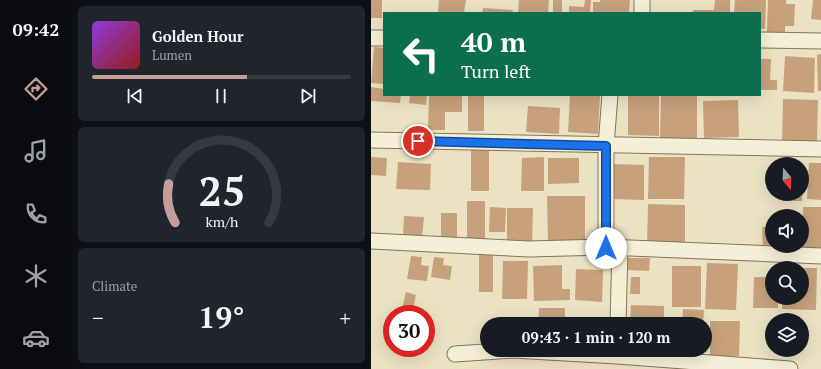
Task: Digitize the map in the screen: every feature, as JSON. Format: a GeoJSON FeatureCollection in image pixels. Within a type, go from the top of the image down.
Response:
{"type":"FeatureCollection","features":[{"type":"Feature","properties":{"kind":"street"},"geometry":{"type":"LineString","coordinates":[[642,12],[643,0]]}},
{"type":"Feature","properties":{"kind":"street"},"geometry":{"type":"LineString","coordinates":[[371,38],[383,38]]}},
{"type":"Feature","properties":{"kind":"street"},"geometry":{"type":"LineString","coordinates":[[761,40],[821,41]]}},
{"type":"Feature","properties":{"kind":"street"},"geometry":{"type":"LineString","coordinates":[[610,96],[606,146],[618,317]]}},
{"type":"Feature","properties":{"kind":"street"},"geometry":{"type":"LineString","coordinates":[[371,140],[606,146],[821,149]]}},
{"type":"Feature","properties":{"kind":"street"},"geometry":{"type":"LineString","coordinates":[[371,241],[529,249],[613,248],[821,256]]}},
{"type":"Feature","properties":{"kind":"street"},"geometry":{"type":"LineString","coordinates":[[455,354],[480,352]]}},
{"type":"Feature","properties":{"kind":"street"},"geometry":{"type":"LineString","coordinates":[[660,357],[790,369]]}},
{"type":"Feature","properties":{"kind":"building"},"geometry":{"type":"Polygon","coordinates":[[[371,0],[382,0],[382,18],[371,18],[371,0]]]}},
{"type":"Feature","properties":{"kind":"building"},"geometry":{"type":"Polygon","coordinates":[[[439,0],[466,0],[464,12],[438,12],[439,0]]]}},
{"type":"Feature","properties":{"kind":"building"},"geometry":{"type":"Polygon","coordinates":[[[519,0],[549,0],[548,12],[518,12],[519,0]]]}},
{"type":"Feature","properties":{"kind":"building"},"geometry":{"type":"Polygon","coordinates":[[[553,0],[562,0],[562,12],[553,12],[553,0]]]}},
{"type":"Feature","properties":{"kind":"building"},"geometry":{"type":"Polygon","coordinates":[[[585,0],[591,0],[590,12],[569,12],[569,6],[584,7],[585,0]]]}},
{"type":"Feature","properties":{"kind":"building"},"geometry":{"type":"Polygon","coordinates":[[[600,0],[630,0],[629,12],[593,12],[593,2],[600,2],[600,0]]]}},
{"type":"Feature","properties":{"kind":"building"},"geometry":{"type":"Polygon","coordinates":[[[715,0],[730,0],[730,12],[693,12],[693,10],[714,10],[715,0]]]}},
{"type":"Feature","properties":{"kind":"building"},"geometry":{"type":"Polygon","coordinates":[[[735,0],[766,0],[765,29],[761,29],[761,12],[734,12],[735,0]]]}},
{"type":"Feature","properties":{"kind":"building"},"geometry":{"type":"Polygon","coordinates":[[[768,0],[786,0],[786,4],[795,4],[794,26],[785,26],[785,33],[767,32],[768,0]]]}},
{"type":"Feature","properties":{"kind":"building"},"geometry":{"type":"Polygon","coordinates":[[[813,0],[821,0],[821,20],[811,19],[813,0]]]}},
{"type":"Feature","properties":{"kind":"building"},"geometry":{"type":"Polygon","coordinates":[[[483,8],[513,10],[512,12],[482,12],[483,8]]]}},
{"type":"Feature","properties":{"kind":"building"},"geometry":{"type":"Polygon","coordinates":[[[374,47],[383,48],[383,84],[371,83],[374,47]]]}},
{"type":"Feature","properties":{"kind":"building"},"geometry":{"type":"Polygon","coordinates":[[[821,54],[821,91],[818,91],[817,55],[821,54]]]}},
{"type":"Feature","properties":{"kind":"building"},"geometry":{"type":"Polygon","coordinates":[[[785,56],[815,58],[814,93],[783,91],[785,56]]]}},
{"type":"Feature","properties":{"kind":"building"},"geometry":{"type":"Polygon","coordinates":[[[761,59],[771,59],[770,80],[777,80],[777,90],[761,90],[761,59]]]}},
{"type":"Feature","properties":{"kind":"building"},"geometry":{"type":"Polygon","coordinates":[[[371,87],[383,89],[383,96],[401,96],[400,103],[371,101],[371,87]]]}},
{"type":"Feature","properties":{"kind":"building"},"geometry":{"type":"Polygon","coordinates":[[[410,96],[427,96],[426,105],[409,103],[410,96]]]}},
{"type":"Feature","properties":{"kind":"building"},"geometry":{"type":"Polygon","coordinates":[[[429,96],[462,96],[462,112],[445,112],[445,130],[428,130],[429,96]]]}},
{"type":"Feature","properties":{"kind":"building"},"geometry":{"type":"Polygon","coordinates":[[[468,96],[484,96],[484,131],[468,131],[468,96]]]}},
{"type":"Feature","properties":{"kind":"building"},"geometry":{"type":"Polygon","coordinates":[[[570,96],[600,96],[598,134],[568,132],[570,96]]]}},
{"type":"Feature","properties":{"kind":"building"},"geometry":{"type":"Polygon","coordinates":[[[628,96],[659,96],[659,136],[628,135],[628,96]]]}},
{"type":"Feature","properties":{"kind":"building"},"geometry":{"type":"Polygon","coordinates":[[[661,96],[697,96],[697,141],[660,140],[661,96]]]}},
{"type":"Feature","properties":{"kind":"building"},"geometry":{"type":"Polygon","coordinates":[[[783,99],[818,100],[817,141],[782,140],[783,99]]]}},
{"type":"Feature","properties":{"kind":"building"},"geometry":{"type":"Polygon","coordinates":[[[738,100],[739,137],[704,138],[703,101],[738,100]]]}},
{"type":"Feature","properties":{"kind":"building"},"geometry":{"type":"Polygon","coordinates":[[[528,106],[560,108],[559,134],[526,132],[528,106]]]}},
{"type":"Feature","properties":{"kind":"building"},"geometry":{"type":"Polygon","coordinates":[[[471,149],[489,149],[489,191],[471,191],[471,149]]]}},
{"type":"Feature","properties":{"kind":"building"},"geometry":{"type":"Polygon","coordinates":[[[371,157],[387,158],[386,176],[371,175],[371,157]]]}},
{"type":"Feature","properties":{"kind":"building"},"geometry":{"type":"Polygon","coordinates":[[[544,157],[544,191],[521,191],[522,158],[544,157]]]}},
{"type":"Feature","properties":{"kind":"building"},"geometry":{"type":"Polygon","coordinates":[[[649,157],[685,157],[684,199],[648,199],[649,157]]]}},
{"type":"Feature","properties":{"kind":"building"},"geometry":{"type":"Polygon","coordinates":[[[548,158],[579,158],[579,183],[548,184],[548,158]]]}},
{"type":"Feature","properties":{"kind":"building"},"geometry":{"type":"Polygon","coordinates":[[[398,162],[431,164],[430,190],[396,189],[398,162]]]}},
{"type":"Feature","properties":{"kind":"building"},"geometry":{"type":"Polygon","coordinates":[[[809,163],[821,163],[821,200],[809,199],[809,163]]]}},
{"type":"Feature","properties":{"kind":"building"},"geometry":{"type":"Polygon","coordinates":[[[614,164],[644,165],[644,200],[613,199],[614,164]]]}},
{"type":"Feature","properties":{"kind":"building"},"geometry":{"type":"Polygon","coordinates":[[[547,196],[585,196],[585,241],[548,242],[547,196]]]}},
{"type":"Feature","properties":{"kind":"building"},"geometry":{"type":"Polygon","coordinates":[[[467,201],[485,201],[485,240],[467,240],[467,201]]]}},
{"type":"Feature","properties":{"kind":"building"},"geometry":{"type":"Polygon","coordinates":[[[648,204],[685,205],[685,246],[647,246],[648,204]]]}},
{"type":"Feature","properties":{"kind":"building"},"geometry":{"type":"Polygon","coordinates":[[[490,207],[506,208],[505,232],[489,232],[490,207]]]}},
{"type":"Feature","properties":{"kind":"building"},"geometry":{"type":"Polygon","coordinates":[[[803,207],[821,207],[821,250],[809,250],[809,209],[803,209],[803,207]]]}},
{"type":"Feature","properties":{"kind":"building"},"geometry":{"type":"Polygon","coordinates":[[[507,208],[533,208],[532,245],[507,245],[507,208]]]}},
{"type":"Feature","properties":{"kind":"building"},"geometry":{"type":"Polygon","coordinates":[[[441,213],[457,213],[457,238],[441,238],[441,213]]]}},
{"type":"Feature","properties":{"kind":"building"},"geometry":{"type":"Polygon","coordinates":[[[404,216],[424,217],[422,238],[403,237],[404,216]]]}},
{"type":"Feature","properties":{"kind":"building"},"geometry":{"type":"Polygon","coordinates":[[[762,227],[765,227],[765,250],[763,250],[762,227]]]}},
{"type":"Feature","properties":{"kind":"building"},"geometry":{"type":"Polygon","coordinates":[[[479,254],[493,254],[493,292],[479,292],[479,254]]]}},
{"type":"Feature","properties":{"kind":"building"},"geometry":{"type":"Polygon","coordinates":[[[411,256],[422,257],[421,265],[429,266],[427,281],[407,279],[411,256]]]}},
{"type":"Feature","properties":{"kind":"building"},"geometry":{"type":"Polygon","coordinates":[[[434,257],[444,258],[443,265],[452,266],[450,280],[431,277],[434,257]]]}},
{"type":"Feature","properties":{"kind":"building"},"geometry":{"type":"Polygon","coordinates":[[[628,258],[650,258],[649,271],[627,270],[628,258]]]}},
{"type":"Feature","properties":{"kind":"building"},"geometry":{"type":"Polygon","coordinates":[[[503,261],[528,261],[527,299],[502,299],[503,261]]]}},
{"type":"Feature","properties":{"kind":"building"},"geometry":{"type":"Polygon","coordinates":[[[707,263],[738,264],[736,310],[705,309],[707,263]]]}},
{"type":"Feature","properties":{"kind":"building"},"geometry":{"type":"Polygon","coordinates":[[[562,265],[562,289],[570,289],[570,300],[534,301],[533,266],[562,265]]]}},
{"type":"Feature","properties":{"kind":"building"},"geometry":{"type":"Polygon","coordinates":[[[672,266],[701,266],[701,307],[672,307],[672,266]]]}},
{"type":"Feature","properties":{"kind":"building"},"geometry":{"type":"Polygon","coordinates":[[[809,268],[817,268],[816,310],[782,309],[782,305],[809,305],[809,268]]]}},
{"type":"Feature","properties":{"kind":"building"},"geometry":{"type":"Polygon","coordinates":[[[576,269],[603,270],[602,302],[575,300],[576,269]]]}},
{"type":"Feature","properties":{"kind":"building"},"geometry":{"type":"Polygon","coordinates":[[[631,277],[640,277],[640,294],[630,294],[631,277]]]}},
{"type":"Feature","properties":{"kind":"building"},"geometry":{"type":"Polygon","coordinates":[[[754,277],[765,277],[765,305],[778,305],[778,308],[753,308],[754,277]]]}},
{"type":"Feature","properties":{"kind":"building"},"geometry":{"type":"Polygon","coordinates":[[[406,292],[416,295],[414,305],[403,305],[406,292]]]}},
{"type":"Feature","properties":{"kind":"building"},"geometry":{"type":"Polygon","coordinates":[[[631,305],[664,306],[664,317],[630,317],[631,305]]]}},
{"type":"Feature","properties":{"kind":"building"},"geometry":{"type":"Polygon","coordinates":[[[539,308],[565,308],[565,317],[538,317],[539,308]]]}},
{"type":"Feature","properties":{"kind":"building"},"geometry":{"type":"Polygon","coordinates":[[[683,309],[704,310],[704,317],[682,317],[683,309]]]}},
{"type":"Feature","properties":{"kind":"building"},"geometry":{"type":"Polygon","coordinates":[[[712,321],[740,321],[739,356],[712,356],[712,321]]]}},
{"type":"Feature","properties":{"kind":"route"},"geometry":{"type":"LineString","coordinates":[[418,141],[606,146],[606,248]]}}]}
